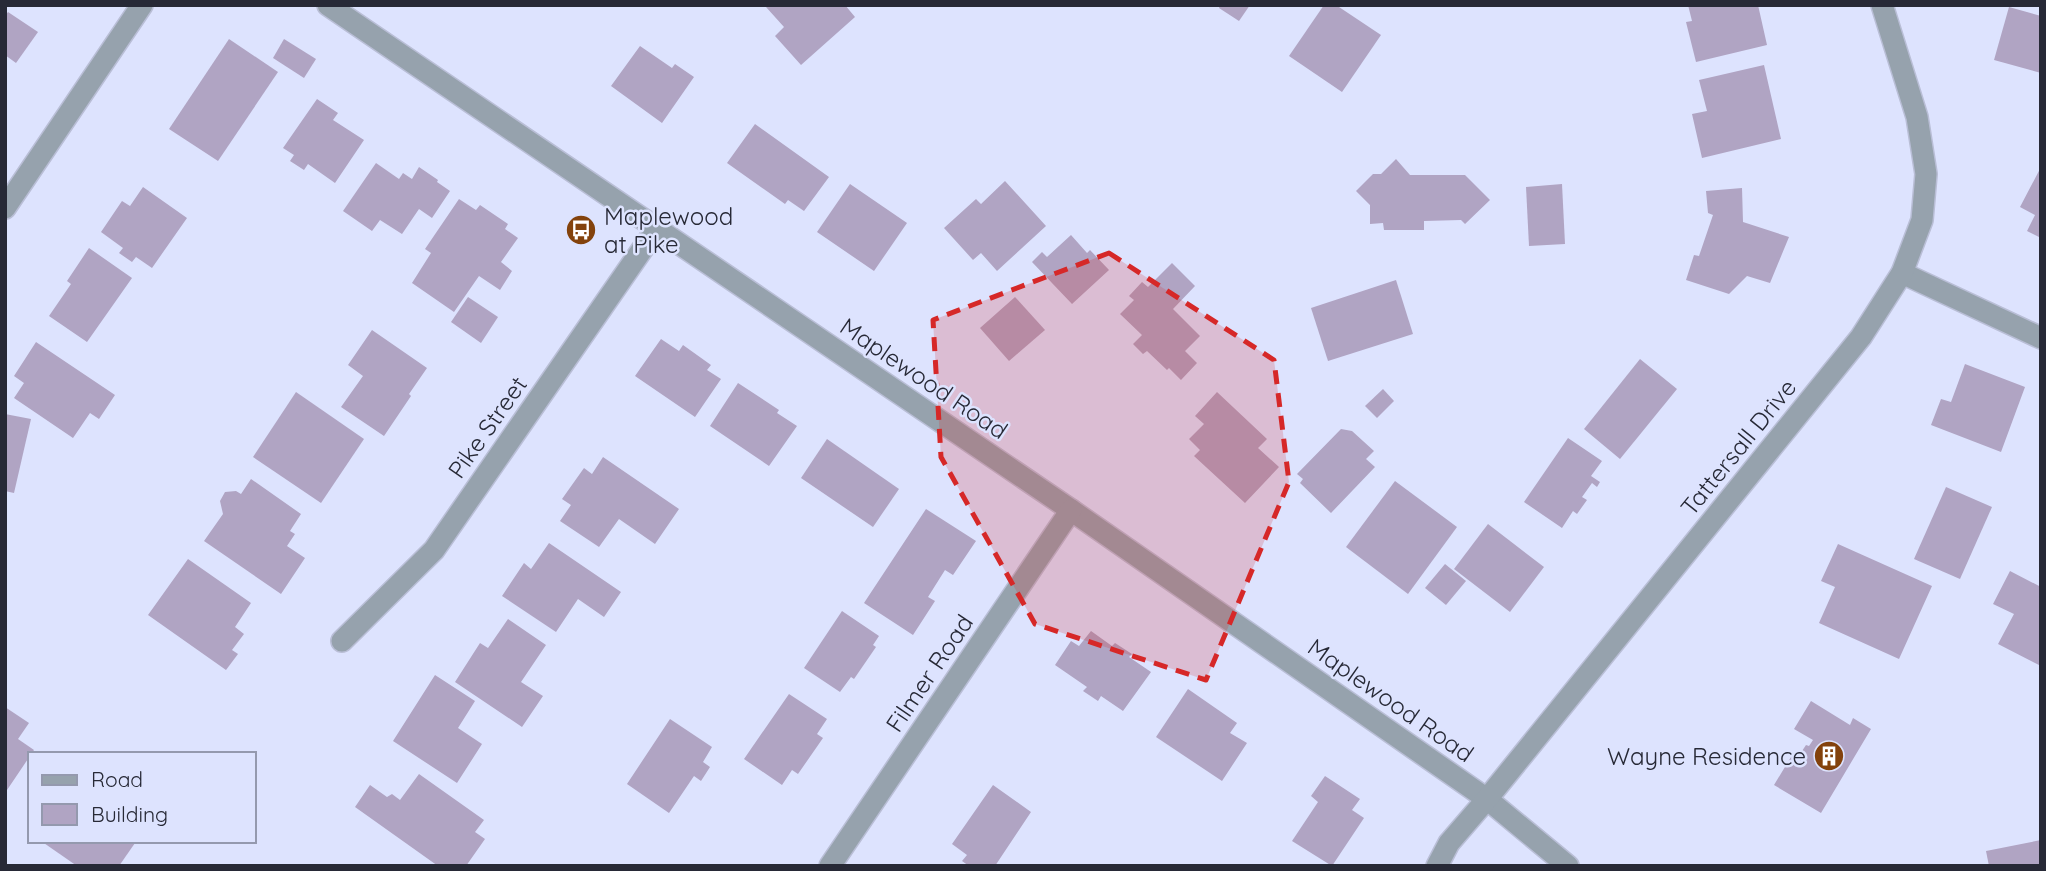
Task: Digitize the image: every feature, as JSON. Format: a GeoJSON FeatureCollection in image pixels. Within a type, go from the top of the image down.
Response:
{"type":"FeatureCollection","features":[{"type":"Feature","properties":{"kind":"street"},"geometry":{"type":"LineString","coordinates":[[5,208],[142,5]]}},
{"type":"Feature","properties":{"kind":"street","name":"Maplewood Road"},"geometry":{"type":"LineString","coordinates":[[328,5],[1072,510],[1488,799],[1568,866]]}},
{"type":"Feature","properties":{"kind":"street","name":"Tattersall Drive"},"geometry":{"type":"LineString","coordinates":[[1437,866],[1449,844],[1861,337],[1902,273],[1922,220],[1926,174],[1917,117],[1882,5]]}},
{"type":"Feature","properties":{"kind":"street","name":"Pike Street"},"geometry":{"type":"LineString","coordinates":[[342,641],[434,550],[657,228]]}},
{"type":"Feature","properties":{"kind":"street"},"geometry":{"type":"LineString","coordinates":[[1902,273],[2041,338]]}},
{"type":"Feature","properties":{"kind":"street","name":"Filmer Road"},"geometry":{"type":"LineString","coordinates":[[830,866],[1072,510]]}},
{"type":"Feature","properties":{"kind":"highlighted area"},"geometry":{"type":"Polygon","coordinates":[[[1109,253],[1274,360],[1289,482],[1206,680],[1035,624],[941,457],[933,320],[1109,253]]]}},
{"type":"Feature","properties":{"kind":"building"},"geometry":{"type":"Polygon","coordinates":[[[845,5],[855,17],[801,65],[775,36],[784,27],[766,7],[845,5]]]}},
{"type":"Feature","properties":{"kind":"building"},"geometry":{"type":"Polygon","coordinates":[[[1220,5],[1250,5],[1239,21],[1219,8],[1220,5]]]}},
{"type":"Feature","properties":{"kind":"building"},"geometry":{"type":"Polygon","coordinates":[[[1324,5],[1336,5],[1381,35],[1342,92],[1289,56],[1324,5]]]}},
{"type":"Feature","properties":{"kind":"building"},"geometry":{"type":"Polygon","coordinates":[[[1688,5],[1758,5],[1767,45],[1696,62],[1686,22],[1692,21],[1688,5]]]}},
{"type":"Feature","properties":{"kind":"building"},"geometry":{"type":"Polygon","coordinates":[[[2009,7],[2041,16],[2041,73],[1994,60],[2009,7]]]}},
{"type":"Feature","properties":{"kind":"building"},"geometry":{"type":"Polygon","coordinates":[[[8,12],[38,32],[16,63],[5,55],[5,16],[8,12]]]}},
{"type":"Feature","properties":{"kind":"building"},"geometry":{"type":"Polygon","coordinates":[[[229,39],[278,72],[218,161],[169,129],[229,39]]]}},
{"type":"Feature","properties":{"kind":"building"},"geometry":{"type":"Polygon","coordinates":[[[284,39],[316,59],[304,78],[273,58],[284,39]]]}},
{"type":"Feature","properties":{"kind":"building"},"geometry":{"type":"Polygon","coordinates":[[[640,46],[672,68],[675,64],[694,77],[662,123],[611,86],[640,46]]]}},
{"type":"Feature","properties":{"kind":"building"},"geometry":{"type":"Polygon","coordinates":[[[1764,65],[1781,139],[1702,158],[1692,114],[1707,111],[1699,80],[1764,65]]]}},
{"type":"Feature","properties":{"kind":"building"},"geometry":{"type":"Polygon","coordinates":[[[317,99],[338,113],[333,120],[364,140],[335,183],[308,164],[304,170],[290,161],[294,155],[283,148],[317,99]]]}},
{"type":"Feature","properties":{"kind":"building"},"geometry":{"type":"Polygon","coordinates":[[[755,124],[829,177],[804,211],[788,200],[785,204],[727,163],[755,124]]]}},
{"type":"Feature","properties":{"kind":"building"},"geometry":{"type":"Polygon","coordinates":[[[1396,159],[1410,175],[1465,175],[1490,200],[1465,224],[1461,220],[1424,221],[1424,230],[1384,230],[1383,223],[1370,224],[1370,205],[1356,191],[1373,174],[1381,174],[1396,159]]]}},
{"type":"Feature","properties":{"kind":"building"},"geometry":{"type":"Polygon","coordinates":[[[376,163],[399,179],[403,173],[412,179],[419,167],[450,191],[432,218],[419,209],[402,234],[380,220],[372,231],[343,211],[376,163]]]}},
{"type":"Feature","properties":{"kind":"building"},"geometry":{"type":"Polygon","coordinates":[[[2041,167],[2041,238],[2027,231],[2035,215],[2020,207],[2041,167]]]}},
{"type":"Feature","properties":{"kind":"building"},"geometry":{"type":"Polygon","coordinates":[[[1005,181],[1046,226],[997,271],[981,253],[973,260],[944,228],[976,199],[981,204],[1005,181]]]}},
{"type":"Feature","properties":{"kind":"building"},"geometry":{"type":"Polygon","coordinates":[[[850,184],[907,223],[874,271],[817,232],[850,184]]]}},
{"type":"Feature","properties":{"kind":"building"},"geometry":{"type":"Polygon","coordinates":[[[1562,184],[1565,244],[1529,246],[1526,187],[1562,184]]]}},
{"type":"Feature","properties":{"kind":"building"},"geometry":{"type":"Polygon","coordinates":[[[143,187],[187,218],[152,268],[136,257],[132,262],[119,253],[123,248],[101,232],[122,201],[130,206],[143,187]]]}},
{"type":"Feature","properties":{"kind":"building"},"geometry":{"type":"Polygon","coordinates":[[[1742,188],[1743,222],[1789,237],[1770,283],[1747,276],[1729,294],[1686,280],[1694,255],[1699,256],[1713,215],[1708,213],[1706,191],[1742,188]]]}},
{"type":"Feature","properties":{"kind":"building"},"geometry":{"type":"Polygon","coordinates":[[[459,199],[476,210],[480,205],[508,224],[505,229],[518,238],[501,262],[512,271],[500,290],[479,276],[454,312],[412,283],[431,253],[425,249],[459,199]]]}},
{"type":"Feature","properties":{"kind":"building"},"geometry":{"type":"Polygon","coordinates":[[[1071,235],[1087,253],[1090,250],[1109,270],[1072,304],[1032,262],[1042,252],[1047,257],[1071,235]]]}},
{"type":"Feature","properties":{"kind":"building"},"geometry":{"type":"Polygon","coordinates":[[[89,248],[132,278],[87,342],[49,316],[71,284],[67,281],[89,248]]]}},
{"type":"Feature","properties":{"kind":"building"},"geometry":{"type":"Polygon","coordinates":[[[1172,263],[1195,286],[1173,309],[1200,336],[1185,351],[1197,363],[1181,380],[1147,351],[1143,354],[1133,344],[1142,335],[1120,314],[1134,300],[1129,296],[1142,282],[1148,287],[1172,263]]]}},
{"type":"Feature","properties":{"kind":"building"},"geometry":{"type":"Polygon","coordinates":[[[1396,280],[1413,334],[1328,361],[1311,308],[1396,280]]]}},
{"type":"Feature","properties":{"kind":"building"},"geometry":{"type":"Polygon","coordinates":[[[468,297],[498,317],[481,343],[451,322],[468,297]]]}},
{"type":"Feature","properties":{"kind":"building"},"geometry":{"type":"Polygon","coordinates":[[[1015,297],[1045,330],[1009,361],[980,328],[1015,297]]]}},
{"type":"Feature","properties":{"kind":"building"},"geometry":{"type":"Polygon","coordinates":[[[372,330],[427,368],[384,436],[341,407],[363,376],[348,365],[372,330]]]}},
{"type":"Feature","properties":{"kind":"building"},"geometry":{"type":"Polygon","coordinates":[[[661,339],[679,351],[683,345],[711,365],[707,370],[721,379],[695,417],[635,376],[661,339]]]}},
{"type":"Feature","properties":{"kind":"building"},"geometry":{"type":"Polygon","coordinates":[[[36,342],[115,395],[99,419],[90,413],[73,438],[14,398],[24,383],[14,376],[36,342]]]}},
{"type":"Feature","properties":{"kind":"building"},"geometry":{"type":"Polygon","coordinates":[[[1640,359],[1677,389],[1620,459],[1584,429],[1640,359]]]}},
{"type":"Feature","properties":{"kind":"building"},"geometry":{"type":"Polygon","coordinates":[[[1965,364],[2025,387],[2001,452],[1931,425],[1941,399],[1951,402],[1965,364]]]}},
{"type":"Feature","properties":{"kind":"building"},"geometry":{"type":"Polygon","coordinates":[[[738,383],[779,410],[777,413],[797,426],[769,466],[710,426],[738,383]]]}},
{"type":"Feature","properties":{"kind":"building"},"geometry":{"type":"Polygon","coordinates":[[[1383,389],[1394,401],[1377,418],[1365,406],[1383,389]]]}},
{"type":"Feature","properties":{"kind":"building"},"geometry":{"type":"Polygon","coordinates":[[[296,392],[364,439],[321,503],[253,457],[296,392]]]}},
{"type":"Feature","properties":{"kind":"building"},"geometry":{"type":"Polygon","coordinates":[[[1217,392],[1267,439],[1258,448],[1279,467],[1245,503],[1194,456],[1200,450],[1189,439],[1204,424],[1195,416],[1217,392]]]}},
{"type":"Feature","properties":{"kind":"building"},"geometry":{"type":"Polygon","coordinates":[[[5,414],[31,419],[14,493],[5,491],[5,414]]]}},
{"type":"Feature","properties":{"kind":"building"},"geometry":{"type":"Polygon","coordinates":[[[1341,429],[1352,431],[1374,451],[1366,459],[1375,467],[1331,513],[1300,483],[1303,479],[1297,474],[1341,429]]]}},
{"type":"Feature","properties":{"kind":"building"},"geometry":{"type":"Polygon","coordinates":[[[1568,438],[1602,461],[1591,476],[1600,482],[1597,487],[1592,483],[1582,497],[1587,500],[1577,514],[1573,511],[1562,528],[1524,502],[1568,438]]]}},
{"type":"Feature","properties":{"kind":"building"},"geometry":{"type":"Polygon","coordinates":[[[827,439],[899,489],[873,527],[801,478],[827,439]]]}},
{"type":"Feature","properties":{"kind":"building"},"geometry":{"type":"Polygon","coordinates":[[[603,457],[679,509],[655,544],[619,519],[599,547],[560,521],[571,505],[562,499],[584,468],[592,474],[603,457]]]}},
{"type":"Feature","properties":{"kind":"building"},"geometry":{"type":"Polygon","coordinates":[[[251,479],[301,514],[290,531],[295,534],[287,546],[305,558],[281,594],[204,541],[223,514],[220,501],[225,492],[236,491],[241,494],[251,479]]]}},
{"type":"Feature","properties":{"kind":"building"},"geometry":{"type":"Polygon","coordinates":[[[1395,481],[1457,527],[1408,594],[1346,547],[1395,481]]]}},
{"type":"Feature","properties":{"kind":"building"},"geometry":{"type":"Polygon","coordinates":[[[1946,487],[1992,507],[1960,579],[1914,559],[1946,487]]]}},
{"type":"Feature","properties":{"kind":"building"},"geometry":{"type":"Polygon","coordinates":[[[926,509],[976,541],[953,575],[945,570],[928,597],[935,601],[913,635],[864,603],[926,509]]]}},
{"type":"Feature","properties":{"kind":"building"},"geometry":{"type":"Polygon","coordinates":[[[1488,524],[1544,567],[1510,612],[1454,569],[1488,524]]]}},
{"type":"Feature","properties":{"kind":"building"},"geometry":{"type":"Polygon","coordinates":[[[549,543],[621,592],[604,617],[578,599],[556,632],[502,596],[524,563],[531,569],[549,543]]]}},
{"type":"Feature","properties":{"kind":"building"},"geometry":{"type":"Polygon","coordinates":[[[1838,544],[1932,586],[1899,659],[1819,623],[1835,587],[1821,581],[1838,544]]]}},
{"type":"Feature","properties":{"kind":"building"},"geometry":{"type":"Polygon","coordinates":[[[188,559],[251,603],[235,627],[244,634],[232,650],[238,654],[226,670],[148,615],[188,559]]]}},
{"type":"Feature","properties":{"kind":"building"},"geometry":{"type":"Polygon","coordinates":[[[1445,564],[1466,581],[1446,605],[1425,588],[1445,564]]]}},
{"type":"Feature","properties":{"kind":"building"},"geometry":{"type":"Polygon","coordinates":[[[2010,571],[2041,587],[2041,666],[1998,644],[2014,614],[1993,604],[2010,571]]]}},
{"type":"Feature","properties":{"kind":"building"},"geometry":{"type":"Polygon","coordinates":[[[842,611],[879,636],[873,645],[876,647],[854,679],[851,677],[840,692],[804,668],[842,611]]]}},
{"type":"Feature","properties":{"kind":"building"},"geometry":{"type":"Polygon","coordinates":[[[508,619],[546,645],[521,682],[543,696],[522,727],[455,682],[480,643],[488,648],[508,619]]]}},
{"type":"Feature","properties":{"kind":"building"},"geometry":{"type":"Polygon","coordinates":[[[1091,631],[1112,646],[1115,643],[1132,654],[1129,657],[1151,672],[1123,711],[1101,696],[1098,701],[1083,691],[1087,687],[1055,665],[1071,641],[1079,646],[1091,631]]]}},
{"type":"Feature","properties":{"kind":"building"},"geometry":{"type":"Polygon","coordinates":[[[435,675],[475,701],[458,728],[482,744],[457,783],[393,741],[435,675]]]}},
{"type":"Feature","properties":{"kind":"building"},"geometry":{"type":"Polygon","coordinates":[[[1188,689],[1237,723],[1230,733],[1247,743],[1222,781],[1156,737],[1188,689]]]}},
{"type":"Feature","properties":{"kind":"building"},"geometry":{"type":"Polygon","coordinates":[[[789,694],[827,719],[817,734],[823,738],[798,774],[792,770],[782,785],[744,759],[789,694]]]}},
{"type":"Feature","properties":{"kind":"building","name":"Wayne Residence"},"geometry":{"type":"Polygon","coordinates":[[[1811,701],[1850,725],[1853,718],[1871,729],[1821,813],[1774,785],[1791,757],[1799,762],[1803,755],[1800,754],[1813,740],[1794,729],[1811,701]]]}},
{"type":"Feature","properties":{"kind":"building"},"geometry":{"type":"Polygon","coordinates":[[[5,707],[29,723],[18,739],[34,750],[28,752],[28,759],[5,793],[5,707]]]}},
{"type":"Feature","properties":{"kind":"building"},"geometry":{"type":"Polygon","coordinates":[[[670,719],[712,747],[703,762],[710,767],[701,781],[694,776],[669,813],[627,784],[670,719]]]}},
{"type":"Feature","properties":{"kind":"building"},"geometry":{"type":"Polygon","coordinates":[[[419,774],[484,820],[475,832],[485,839],[466,866],[438,866],[355,807],[370,785],[387,797],[392,794],[400,800],[419,774]]]}},
{"type":"Feature","properties":{"kind":"building"},"geometry":{"type":"Polygon","coordinates":[[[1325,776],[1360,799],[1352,810],[1364,818],[1332,866],[1292,841],[1318,802],[1311,796],[1325,776]]]}},
{"type":"Feature","properties":{"kind":"building"},"geometry":{"type":"Polygon","coordinates":[[[993,785],[1031,812],[995,866],[969,866],[962,861],[967,855],[952,844],[993,785]]]}},
{"type":"Feature","properties":{"kind":"building"},"geometry":{"type":"Polygon","coordinates":[[[2041,840],[2041,866],[1989,866],[1986,851],[2041,840]]]}},
{"type":"Feature","properties":{"kind":"building"},"geometry":{"type":"Polygon","coordinates":[[[44,843],[135,843],[119,866],[77,866],[44,843]]]}},
{"type":"Feature","properties":{"kind":"place","name":"Maplewood at Pike"},"geometry":{"type":"Point","coordinates":[581,230]}},
{"type":"Feature","properties":{"kind":"place","name":"Wayne Residence"},"geometry":{"type":"Point","coordinates":[1829,756]}}]}
